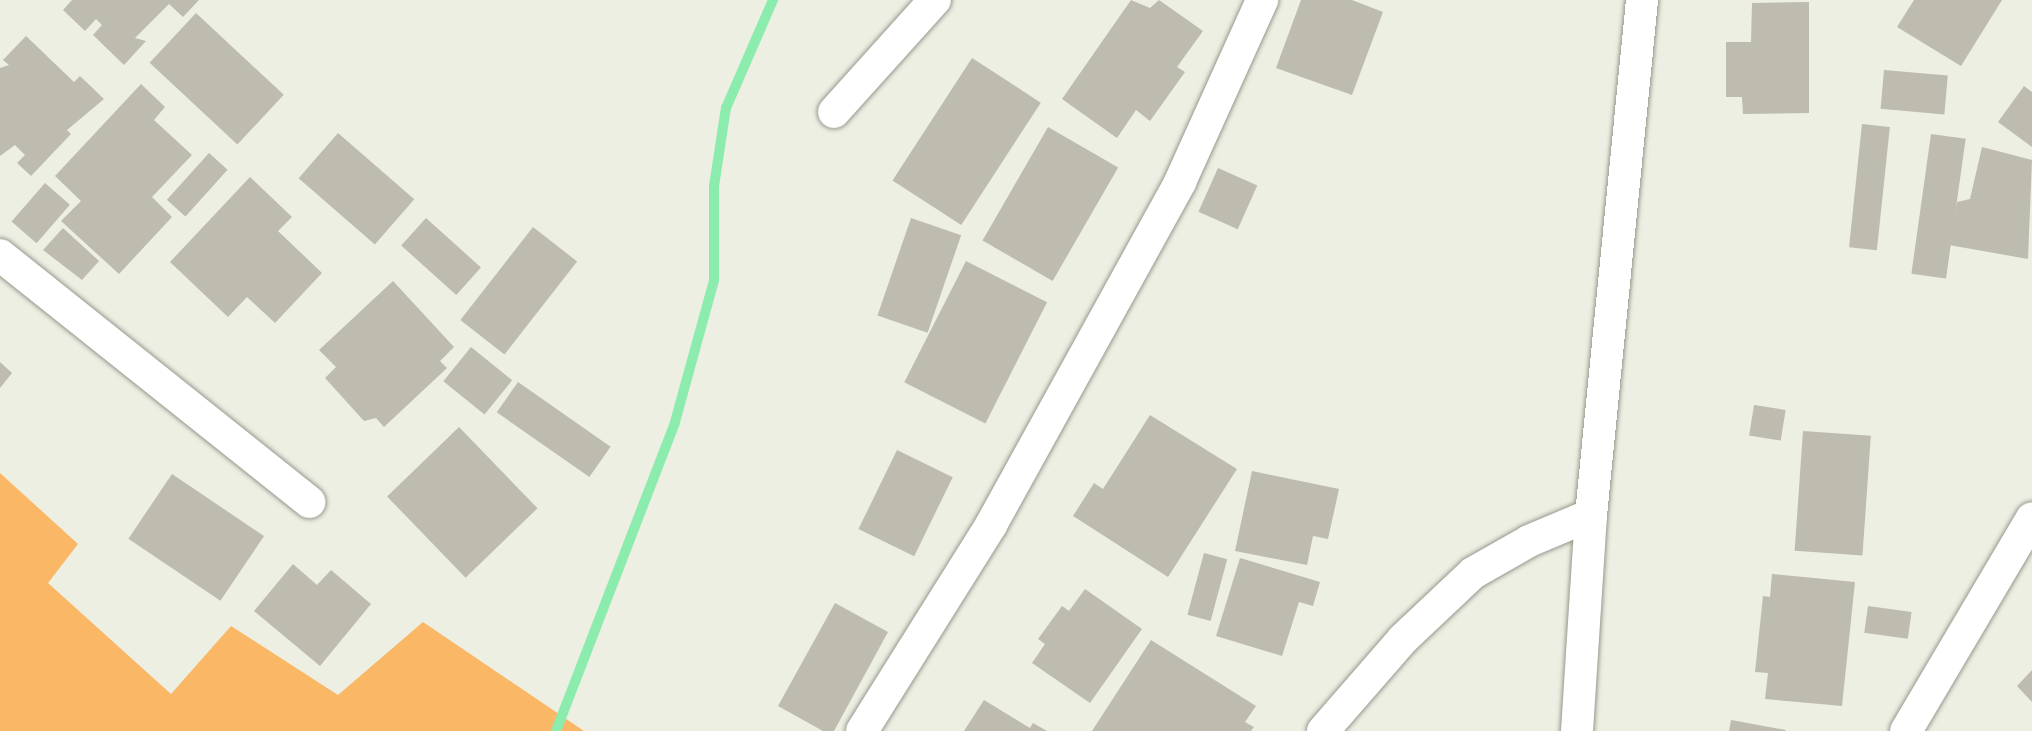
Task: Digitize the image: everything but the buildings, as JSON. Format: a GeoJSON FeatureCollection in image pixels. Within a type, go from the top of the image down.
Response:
{"type":"FeatureCollection","features":[{"type":"Feature","properties":{"kind":"street"},"geometry":{"type":"LineString","coordinates":[[834,112],[935,0]]}},
{"type":"Feature","properties":{"kind":"street"},"geometry":{"type":"LineString","coordinates":[[862,731],[991,524],[1180,182],[1262,0]]}},
{"type":"Feature","properties":{"kind":"street"},"geometry":{"type":"LineString","coordinates":[[1577,731],[1591,515],[1642,0]]}},
{"type":"Feature","properties":{"kind":"street"},"geometry":{"type":"LineString","coordinates":[[0,255],[309,502]]}},
{"type":"Feature","properties":{"kind":"street"},"geometry":{"type":"LineString","coordinates":[[1323,731],[1403,639],[1473,573],[1529,541],[1591,515]]}},
{"type":"Feature","properties":{"kind":"street"},"geometry":{"type":"LineString","coordinates":[[1906,731],[2032,518]]}},
{"type":"Feature","properties":{"kind":"shaded area"},"geometry":{"type":"Polygon","coordinates":[[[0,473],[78,544],[48,583],[171,694],[231,626],[338,695],[423,622],[584,731],[0,731],[0,473]]]}},
{"type":"Feature","properties":{"kind":"waterway"},"geometry":{"type":"LineString","coordinates":[[556,731],[675,422],[714,280],[714,186],[726,108],[773,0]]}}]}
